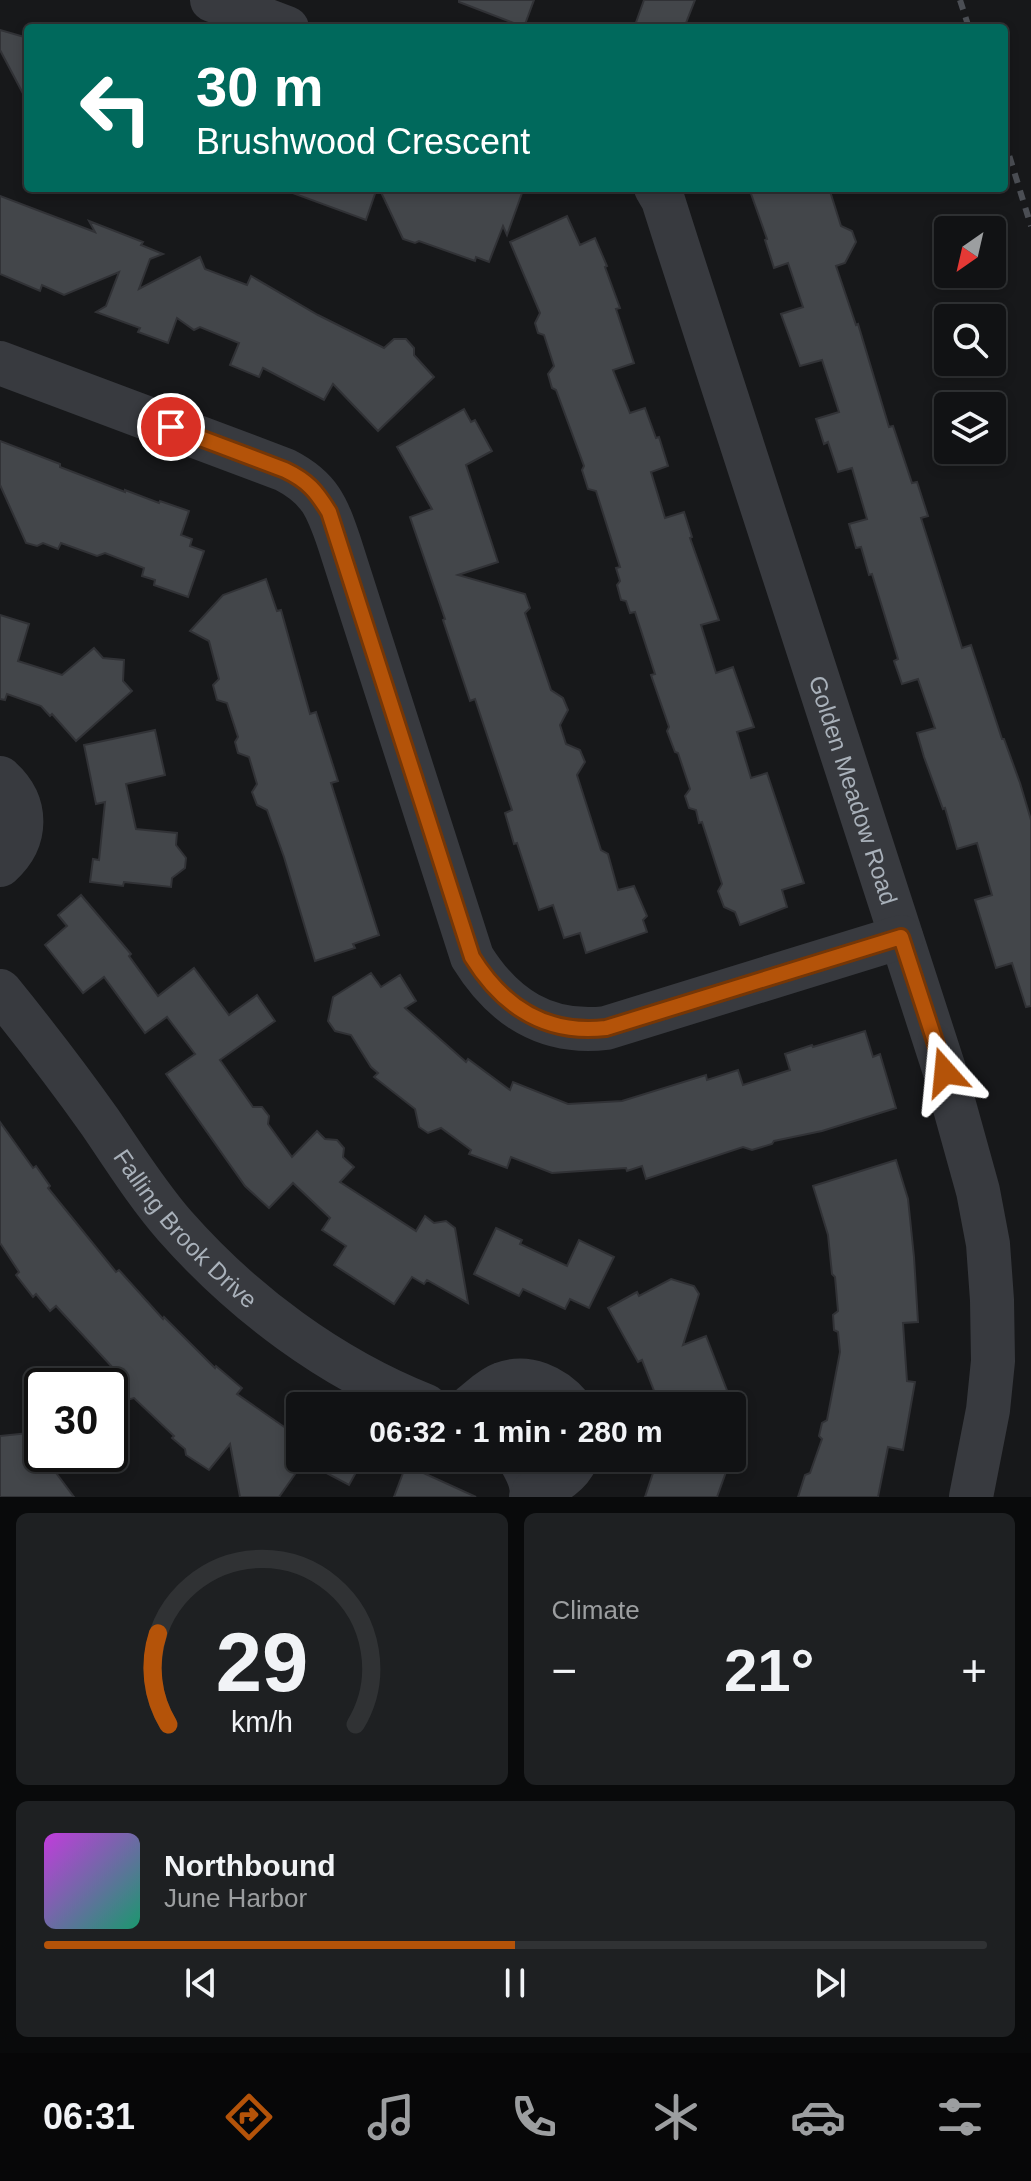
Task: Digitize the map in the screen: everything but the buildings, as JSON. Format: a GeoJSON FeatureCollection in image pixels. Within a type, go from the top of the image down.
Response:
{"type":"FeatureCollection","features":[{"type":"Feature","properties":{"kind":"street"},"geometry":{"type":"LineString","coordinates":[[212,0],[276,24]]}},
{"type":"Feature","properties":{"kind":"street","name":"Golden Meadow Road"},"geometry":{"type":"LineString","coordinates":[[658,192],[945,1072],[978,1191],[988,1244],[993,1361],[988,1410],[971,1497]]}},
{"type":"Feature","properties":{"kind":"street"},"geometry":{"type":"LineString","coordinates":[[0,363],[285,470],[303,479],[316,492],[329,512],[472,957],[487,980],[526,1012],[543,1022],[563,1028],[584,1031],[606,1028],[901,937]]}},
{"type":"Feature","properties":{"kind":"street"},"geometry":{"type":"LineString","coordinates":[[0,778],[9,786],[19,809],[21,835],[13,854],[0,865]]}},
{"type":"Feature","properties":{"kind":"street","name":"Falling Brook Drive"},"geometry":{"type":"LineString","coordinates":[[0,991],[56,1060],[174,1225],[215,1267],[301,1338],[353,1373],[391,1392]]}},
{"type":"Feature","properties":{"kind":"street"},"geometry":{"type":"LineString","coordinates":[[491,1392],[502,1384],[524,1380],[549,1387],[555,1392]]}},
{"type":"Feature","properties":{"kind":"street"},"geometry":{"type":"LineString","coordinates":[[528,1483],[559,1481],[568,1472]]}},
{"type":"Feature","properties":{"kind":"railway"},"geometry":{"type":"LineString","coordinates":[[960,0],[968,24]]}},
{"type":"Feature","properties":{"kind":"railway"},"geometry":{"type":"LineString","coordinates":[[1008,152],[1031,226]]}},
{"type":"Feature","properties":{"kind":"route"},"geometry":{"type":"LineString","coordinates":[[171,427],[303,479],[329,512],[472,957],[487,980],[507,998],[543,1022],[584,1031],[606,1028],[901,937],[945,1072]]}}]}
